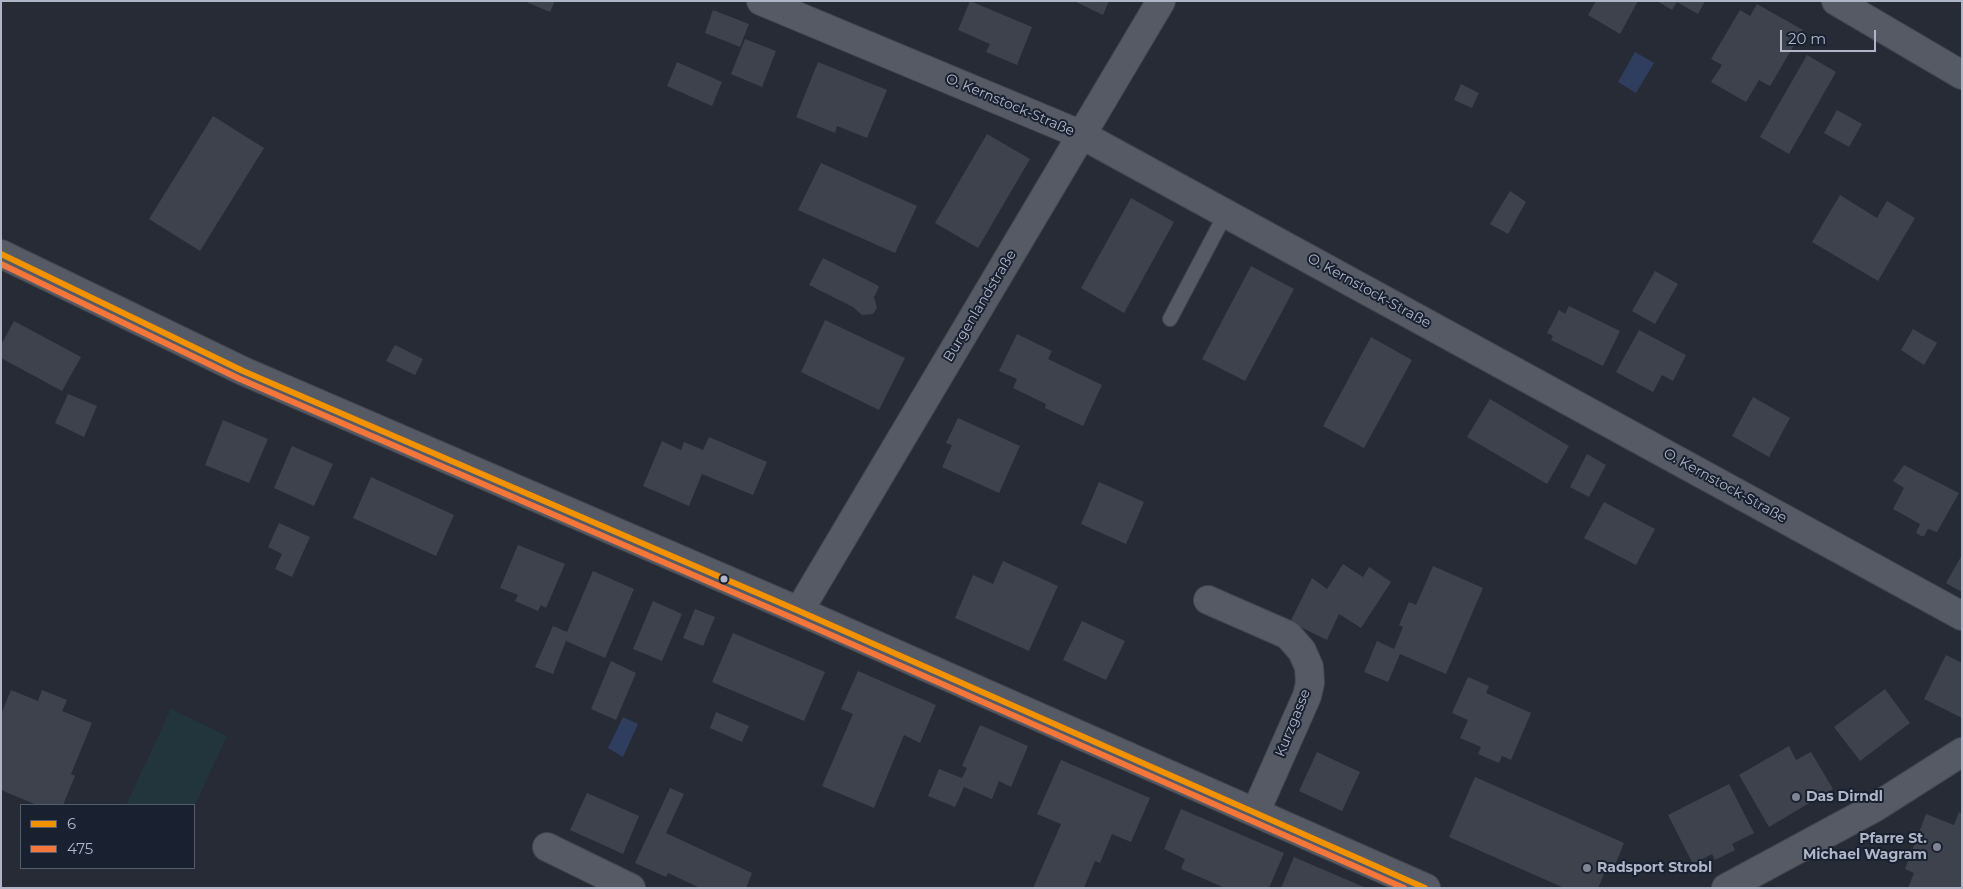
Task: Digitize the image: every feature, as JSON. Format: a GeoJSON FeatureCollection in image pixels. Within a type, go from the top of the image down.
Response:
{"type":"FeatureCollection","features":[{"type":"Feature","properties":{"kind":"street","name":"O. Kernstock-Straße"},"geometry":{"type":"LineString","coordinates":[[761,1],[1082,135],[1962,616]]}},
{"type":"Feature","properties":{"kind":"street","name":"Burgenlandstraße"},"geometry":{"type":"LineString","coordinates":[[799,610],[1161,1]]}},
{"type":"Feature","properties":{"kind":"street"},"geometry":{"type":"LineString","coordinates":[[1836,1],[1962,75]]}},
{"type":"Feature","properties":{"kind":"street"},"geometry":{"type":"LineString","coordinates":[[1,254],[244,371],[799,610],[1426,888]]}},
{"type":"Feature","properties":{"kind":"street","name":"Kurzgasse"},"geometry":{"type":"LineString","coordinates":[[1208,600],[1288,635],[1302,651],[1309,668],[1310,683],[1307,696],[1256,811]]}},
{"type":"Feature","properties":{"kind":"street"},"geometry":{"type":"LineString","coordinates":[[1726,888],[1874,808],[1962,752]]}},
{"type":"Feature","properties":{"kind":"street"},"geometry":{"type":"LineString","coordinates":[[547,847],[631,888]]}},
{"type":"Feature","properties":{"kind":"lane"},"geometry":{"type":"LineString","coordinates":[[1170,319],[1226,213]]}},
{"type":"Feature","properties":{"kind":"shaded area"},"geometry":{"type":"Polygon","coordinates":[[[171,709],[227,736],[195,805],[126,804],[171,709]]]}},
{"type":"Feature","properties":{"kind":"water"},"geometry":{"type":"Polygon","coordinates":[[[1635,52],[1654,63],[1636,93],[1618,82],[1635,52]]]}},
{"type":"Feature","properties":{"kind":"water"},"geometry":{"type":"Polygon","coordinates":[[[623,717],[638,724],[623,757],[608,748],[623,717]]]}},
{"type":"Feature","properties":{"kind":"building"},"geometry":{"type":"Polygon","coordinates":[[[524,1],[555,1],[550,12],[524,1]]]}},
{"type":"Feature","properties":{"kind":"building"},"geometry":{"type":"Polygon","coordinates":[[[970,1],[1032,27],[1017,65],[986,52],[990,44],[958,30],[970,1]]]}},
{"type":"Feature","properties":{"kind":"building"},"geometry":{"type":"Polygon","coordinates":[[[1074,1],[1109,1],[1103,15],[1074,1]]]}},
{"type":"Feature","properties":{"kind":"building"},"geometry":{"type":"Polygon","coordinates":[[[1596,1],[1638,1],[1620,34],[1588,15],[1596,1]]]}},
{"type":"Feature","properties":{"kind":"building"},"geometry":{"type":"Polygon","coordinates":[[[1657,1],[1705,1],[1698,14],[1677,2],[1672,10],[1657,1]]]}},
{"type":"Feature","properties":{"kind":"building"},"geometry":{"type":"Polygon","coordinates":[[[1757,4],[1803,30],[1770,86],[1759,80],[1746,102],[1711,82],[1722,65],[1711,59],[1740,10],[1750,16],[1757,4]]]}},
{"type":"Feature","properties":{"kind":"building"},"geometry":{"type":"Polygon","coordinates":[[[713,10],[749,24],[740,47],[705,33],[713,10]]]}},
{"type":"Feature","properties":{"kind":"building"},"geometry":{"type":"Polygon","coordinates":[[[745,39],[776,51],[762,87],[731,74],[745,39]]]}},
{"type":"Feature","properties":{"kind":"building"},"geometry":{"type":"Polygon","coordinates":[[[1807,55],[1836,72],[1789,154],[1760,137],[1807,55]]]}},
{"type":"Feature","properties":{"kind":"building"},"geometry":{"type":"Polygon","coordinates":[[[677,62],[722,82],[712,106],[667,86],[677,62]]]}},
{"type":"Feature","properties":{"kind":"building"},"geometry":{"type":"Polygon","coordinates":[[[818,62],[887,90],[867,138],[837,126],[835,133],[796,117],[818,62]]]}},
{"type":"Feature","properties":{"kind":"building"},"geometry":{"type":"Polygon","coordinates":[[[1461,84],[1479,93],[1472,108],[1454,100],[1461,84]]]}},
{"type":"Feature","properties":{"kind":"building"},"geometry":{"type":"Polygon","coordinates":[[[1837,110],[1862,124],[1849,147],[1824,133],[1837,110]]]}},
{"type":"Feature","properties":{"kind":"building"},"geometry":{"type":"Polygon","coordinates":[[[213,116],[264,148],[200,251],[149,219],[213,116]]]}},
{"type":"Feature","properties":{"kind":"building"},"geometry":{"type":"Polygon","coordinates":[[[987,134],[1030,159],[978,248],[935,223],[987,134]]]}},
{"type":"Feature","properties":{"kind":"building"},"geometry":{"type":"Polygon","coordinates":[[[821,163],[917,206],[895,253],[798,210],[821,163]]]}},
{"type":"Feature","properties":{"kind":"building"},"geometry":{"type":"Polygon","coordinates":[[[1510,191],[1526,202],[1508,234],[1490,224],[1510,191]]]}},
{"type":"Feature","properties":{"kind":"building"},"geometry":{"type":"Polygon","coordinates":[[[1840,195],[1877,218],[1887,201],[1915,218],[1878,281],[1812,242],[1840,195]]]}},
{"type":"Feature","properties":{"kind":"building"},"geometry":{"type":"Polygon","coordinates":[[[1131,198],[1174,222],[1124,313],[1081,288],[1131,198]]]}},
{"type":"Feature","properties":{"kind":"building"},"geometry":{"type":"Polygon","coordinates":[[[823,258],[879,287],[874,297],[877,308],[873,314],[862,315],[853,307],[809,285],[823,258]]]}},
{"type":"Feature","properties":{"kind":"building"},"geometry":{"type":"Polygon","coordinates":[[[1251,266],[1294,289],[1245,381],[1202,359],[1251,266]]]}},
{"type":"Feature","properties":{"kind":"building"},"geometry":{"type":"Polygon","coordinates":[[[1655,271],[1678,284],[1655,324],[1632,311],[1655,271]]]}},
{"type":"Feature","properties":{"kind":"building"},"geometry":{"type":"Polygon","coordinates":[[[1569,306],[1620,331],[1603,366],[1551,340],[1553,336],[1547,333],[1559,310],[1565,314],[1569,306]]]}},
{"type":"Feature","properties":{"kind":"building"},"geometry":{"type":"Polygon","coordinates":[[[825,320],[905,358],[879,410],[801,372],[825,320]]]}},
{"type":"Feature","properties":{"kind":"building"},"geometry":{"type":"Polygon","coordinates":[[[14,321],[81,357],[62,391],[1,358],[1,345],[14,321]]]}},
{"type":"Feature","properties":{"kind":"building"},"geometry":{"type":"Polygon","coordinates":[[[1913,329],[1937,343],[1924,365],[1901,350],[1913,329]]]}},
{"type":"Feature","properties":{"kind":"building"},"geometry":{"type":"Polygon","coordinates":[[[1639,330],[1686,355],[1673,381],[1662,375],[1653,392],[1616,372],[1639,330]]]}},
{"type":"Feature","properties":{"kind":"building"},"geometry":{"type":"Polygon","coordinates":[[[1017,334],[1052,351],[1048,359],[1102,385],[1083,426],[1045,408],[1046,404],[1013,388],[1017,379],[999,371],[1017,334]]]}},
{"type":"Feature","properties":{"kind":"building"},"geometry":{"type":"Polygon","coordinates":[[[1371,337],[1412,360],[1364,448],[1323,426],[1371,337]]]}},
{"type":"Feature","properties":{"kind":"building"},"geometry":{"type":"Polygon","coordinates":[[[395,345],[423,359],[415,375],[386,361],[395,345]]]}},
{"type":"Feature","properties":{"kind":"building"},"geometry":{"type":"Polygon","coordinates":[[[68,394],[97,406],[84,437],[55,423],[68,394]]]}},
{"type":"Feature","properties":{"kind":"building"},"geometry":{"type":"Polygon","coordinates":[[[1753,397],[1790,418],[1769,457],[1732,436],[1753,397]]]}},
{"type":"Feature","properties":{"kind":"building"},"geometry":{"type":"Polygon","coordinates":[[[1490,399],[1569,446],[1547,484],[1467,437],[1490,399]]]}},
{"type":"Feature","properties":{"kind":"building"},"geometry":{"type":"Polygon","coordinates":[[[958,418],[1020,446],[999,493],[942,467],[952,445],[946,443],[958,418]]]}},
{"type":"Feature","properties":{"kind":"building"},"geometry":{"type":"Polygon","coordinates":[[[223,420],[268,439],[249,483],[205,465],[223,420]]]}},
{"type":"Feature","properties":{"kind":"building"},"geometry":{"type":"Polygon","coordinates":[[[709,437],[767,462],[753,495],[702,474],[689,506],[643,486],[662,441],[681,450],[684,442],[703,450],[709,437]]]}},
{"type":"Feature","properties":{"kind":"building"},"geometry":{"type":"Polygon","coordinates":[[[292,446],[333,464],[314,506],[274,488],[292,446]]]}},
{"type":"Feature","properties":{"kind":"building"},"geometry":{"type":"Polygon","coordinates":[[[1587,454],[1606,465],[1589,497],[1570,487],[1587,454]]]}},
{"type":"Feature","properties":{"kind":"building"},"geometry":{"type":"Polygon","coordinates":[[[1904,465],[1959,493],[1937,532],[1928,529],[1924,536],[1921,536],[1916,533],[1920,524],[1893,509],[1904,488],[1893,481],[1904,465]]]}},
{"type":"Feature","properties":{"kind":"building"},"geometry":{"type":"Polygon","coordinates":[[[371,477],[454,515],[436,556],[353,518],[371,477]]]}},
{"type":"Feature","properties":{"kind":"building"},"geometry":{"type":"Polygon","coordinates":[[[1099,482],[1144,502],[1126,544],[1081,524],[1099,482]]]}},
{"type":"Feature","properties":{"kind":"building"},"geometry":{"type":"Polygon","coordinates":[[[1604,502],[1655,529],[1636,565],[1584,538],[1604,502]]]}},
{"type":"Feature","properties":{"kind":"building"},"geometry":{"type":"Polygon","coordinates":[[[279,523],[310,537],[292,577],[275,569],[282,554],[268,547],[279,523]]]}},
{"type":"Feature","properties":{"kind":"building"},"geometry":{"type":"Polygon","coordinates":[[[518,545],[565,564],[546,608],[541,605],[538,611],[515,601],[518,595],[500,588],[518,545]]]}},
{"type":"Feature","properties":{"kind":"building"},"geometry":{"type":"Polygon","coordinates":[[[1962,555],[1962,592],[1946,583],[1962,555]]]}},
{"type":"Feature","properties":{"kind":"building"},"geometry":{"type":"Polygon","coordinates":[[[1003,561],[1058,586],[1029,651],[955,618],[973,575],[993,584],[1003,561]]]}},
{"type":"Feature","properties":{"kind":"building"},"geometry":{"type":"Polygon","coordinates":[[[1343,564],[1363,577],[1369,567],[1391,582],[1361,628],[1339,614],[1327,640],[1290,622],[1312,578],[1327,589],[1343,564]]]}},
{"type":"Feature","properties":{"kind":"building"},"geometry":{"type":"Polygon","coordinates":[[[1433,566],[1483,588],[1446,674],[1400,654],[1388,682],[1364,672],[1377,641],[1394,649],[1403,627],[1399,625],[1409,602],[1416,605],[1433,566]]]}},
{"type":"Feature","properties":{"kind":"building"},"geometry":{"type":"Polygon","coordinates":[[[593,571],[634,589],[605,658],[566,641],[553,674],[535,667],[553,626],[567,632],[593,571]]]}},
{"type":"Feature","properties":{"kind":"building"},"geometry":{"type":"Polygon","coordinates":[[[653,601],[682,614],[662,661],[633,649],[653,601]]]}},
{"type":"Feature","properties":{"kind":"building"},"geometry":{"type":"Polygon","coordinates":[[[695,609],[715,617],[703,646],[683,638],[695,609]]]}},
{"type":"Feature","properties":{"kind":"building"},"geometry":{"type":"Polygon","coordinates":[[[1082,621],[1125,641],[1106,680],[1063,660],[1082,621]]]}},
{"type":"Feature","properties":{"kind":"building"},"geometry":{"type":"Polygon","coordinates":[[[733,633],[825,672],[804,721],[712,682],[733,633]]]}},
{"type":"Feature","properties":{"kind":"building"},"geometry":{"type":"Polygon","coordinates":[[[1946,655],[1962,663],[1962,718],[1924,699],[1946,655]]]}},
{"type":"Feature","properties":{"kind":"building"},"geometry":{"type":"Polygon","coordinates":[[[611,661],[636,673],[616,720],[591,709],[611,661]]]}},
{"type":"Feature","properties":{"kind":"building"},"geometry":{"type":"Polygon","coordinates":[[[858,671],[936,705],[920,743],[904,735],[874,808],[822,786],[853,714],[841,709],[858,671]]]}},
{"type":"Feature","properties":{"kind":"building"},"geometry":{"type":"Polygon","coordinates":[[[1468,677],[1489,686],[1486,693],[1531,713],[1511,760],[1502,756],[1499,763],[1478,754],[1481,747],[1460,738],[1468,720],[1452,713],[1468,677]]]}},
{"type":"Feature","properties":{"kind":"building"},"geometry":{"type":"Polygon","coordinates":[[[1885,689],[1910,723],[1860,761],[1834,727],[1885,689]]]}},
{"type":"Feature","properties":{"kind":"building"},"geometry":{"type":"Polygon","coordinates":[[[11,690],[38,701],[42,690],[67,700],[62,711],[92,723],[71,774],[75,776],[63,804],[35,804],[1,790],[1,714],[11,690]]]}},
{"type":"Feature","properties":{"kind":"building"},"geometry":{"type":"Polygon","coordinates":[[[716,712],[749,726],[742,742],[710,728],[716,712]]]}},
{"type":"Feature","properties":{"kind":"building"},"geometry":{"type":"Polygon","coordinates":[[[980,725],[1028,746],[1011,787],[999,781],[992,799],[964,787],[955,807],[928,796],[939,769],[962,778],[967,768],[962,766],[980,725]]]}},
{"type":"Feature","properties":{"kind":"building"},"geometry":{"type":"Polygon","coordinates":[[[1789,746],[1796,760],[1811,752],[1833,789],[1769,827],[1739,775],[1789,746]]]}},
{"type":"Feature","properties":{"kind":"building"},"geometry":{"type":"Polygon","coordinates":[[[1317,752],[1360,772],[1342,811],[1299,791],[1317,752]]]}},
{"type":"Feature","properties":{"kind":"building"},"geometry":{"type":"Polygon","coordinates":[[[1061,760],[1150,798],[1131,842],[1112,834],[1100,863],[1095,861],[1084,888],[1033,888],[1061,824],[1037,814],[1061,760]]]}},
{"type":"Feature","properties":{"kind":"building"},"geometry":{"type":"Polygon","coordinates":[[[1475,777],[1624,843],[1615,865],[1609,862],[1598,888],[1564,888],[1449,837],[1475,777]]]}},
{"type":"Feature","properties":{"kind":"building"},"geometry":{"type":"Polygon","coordinates":[[[1729,784],[1754,833],[1732,844],[1735,850],[1715,860],[1712,854],[1693,864],[1668,815],[1729,784]]]}},
{"type":"Feature","properties":{"kind":"building"},"geometry":{"type":"Polygon","coordinates":[[[670,788],[684,794],[666,833],[752,873],[746,888],[700,888],[668,873],[666,877],[635,863],[670,788]]]}},
{"type":"Feature","properties":{"kind":"building"},"geometry":{"type":"Polygon","coordinates":[[[587,793],[639,816],[623,854],[570,830],[587,793]]]}},
{"type":"Feature","properties":{"kind":"building"},"geometry":{"type":"Polygon","coordinates":[[[1181,809],[1284,853],[1269,888],[1225,888],[1181,869],[1185,859],[1164,849],[1181,809]]]}},
{"type":"Feature","properties":{"kind":"building","name":"Pfarre St. Michael Wagram"},"geometry":{"type":"Polygon","coordinates":[[[1959,812],[1962,814],[1962,888],[1908,888],[1914,873],[1905,869],[1926,814],[1954,825],[1959,812]]]}},
{"type":"Feature","properties":{"kind":"building"},"geometry":{"type":"Polygon","coordinates":[[[1294,857],[1366,888],[1281,888],[1294,857]]]}},
{"type":"Feature","properties":{"kind":"transit line","name":"6"},"geometry":{"type":"LineString","coordinates":[[1,254],[243,371],[799,611],[1425,888]]}},
{"type":"Feature","properties":{"kind":"transit line","name":"475"},"geometry":{"type":"LineString","coordinates":[[1,264],[240,379],[795,619],[1404,888]]}},
{"type":"Feature","properties":{"kind":"place","name":"Das Dirndl"},"geometry":{"type":"Point","coordinates":[1796,797]}},
{"type":"Feature","properties":{"kind":"place","name":"Pfarre St. Michael Wagram"},"geometry":{"type":"Point","coordinates":[1937,847]}},
{"type":"Feature","properties":{"kind":"place","name":"Radsport Strobl"},"geometry":{"type":"Point","coordinates":[1587,868]}}]}
